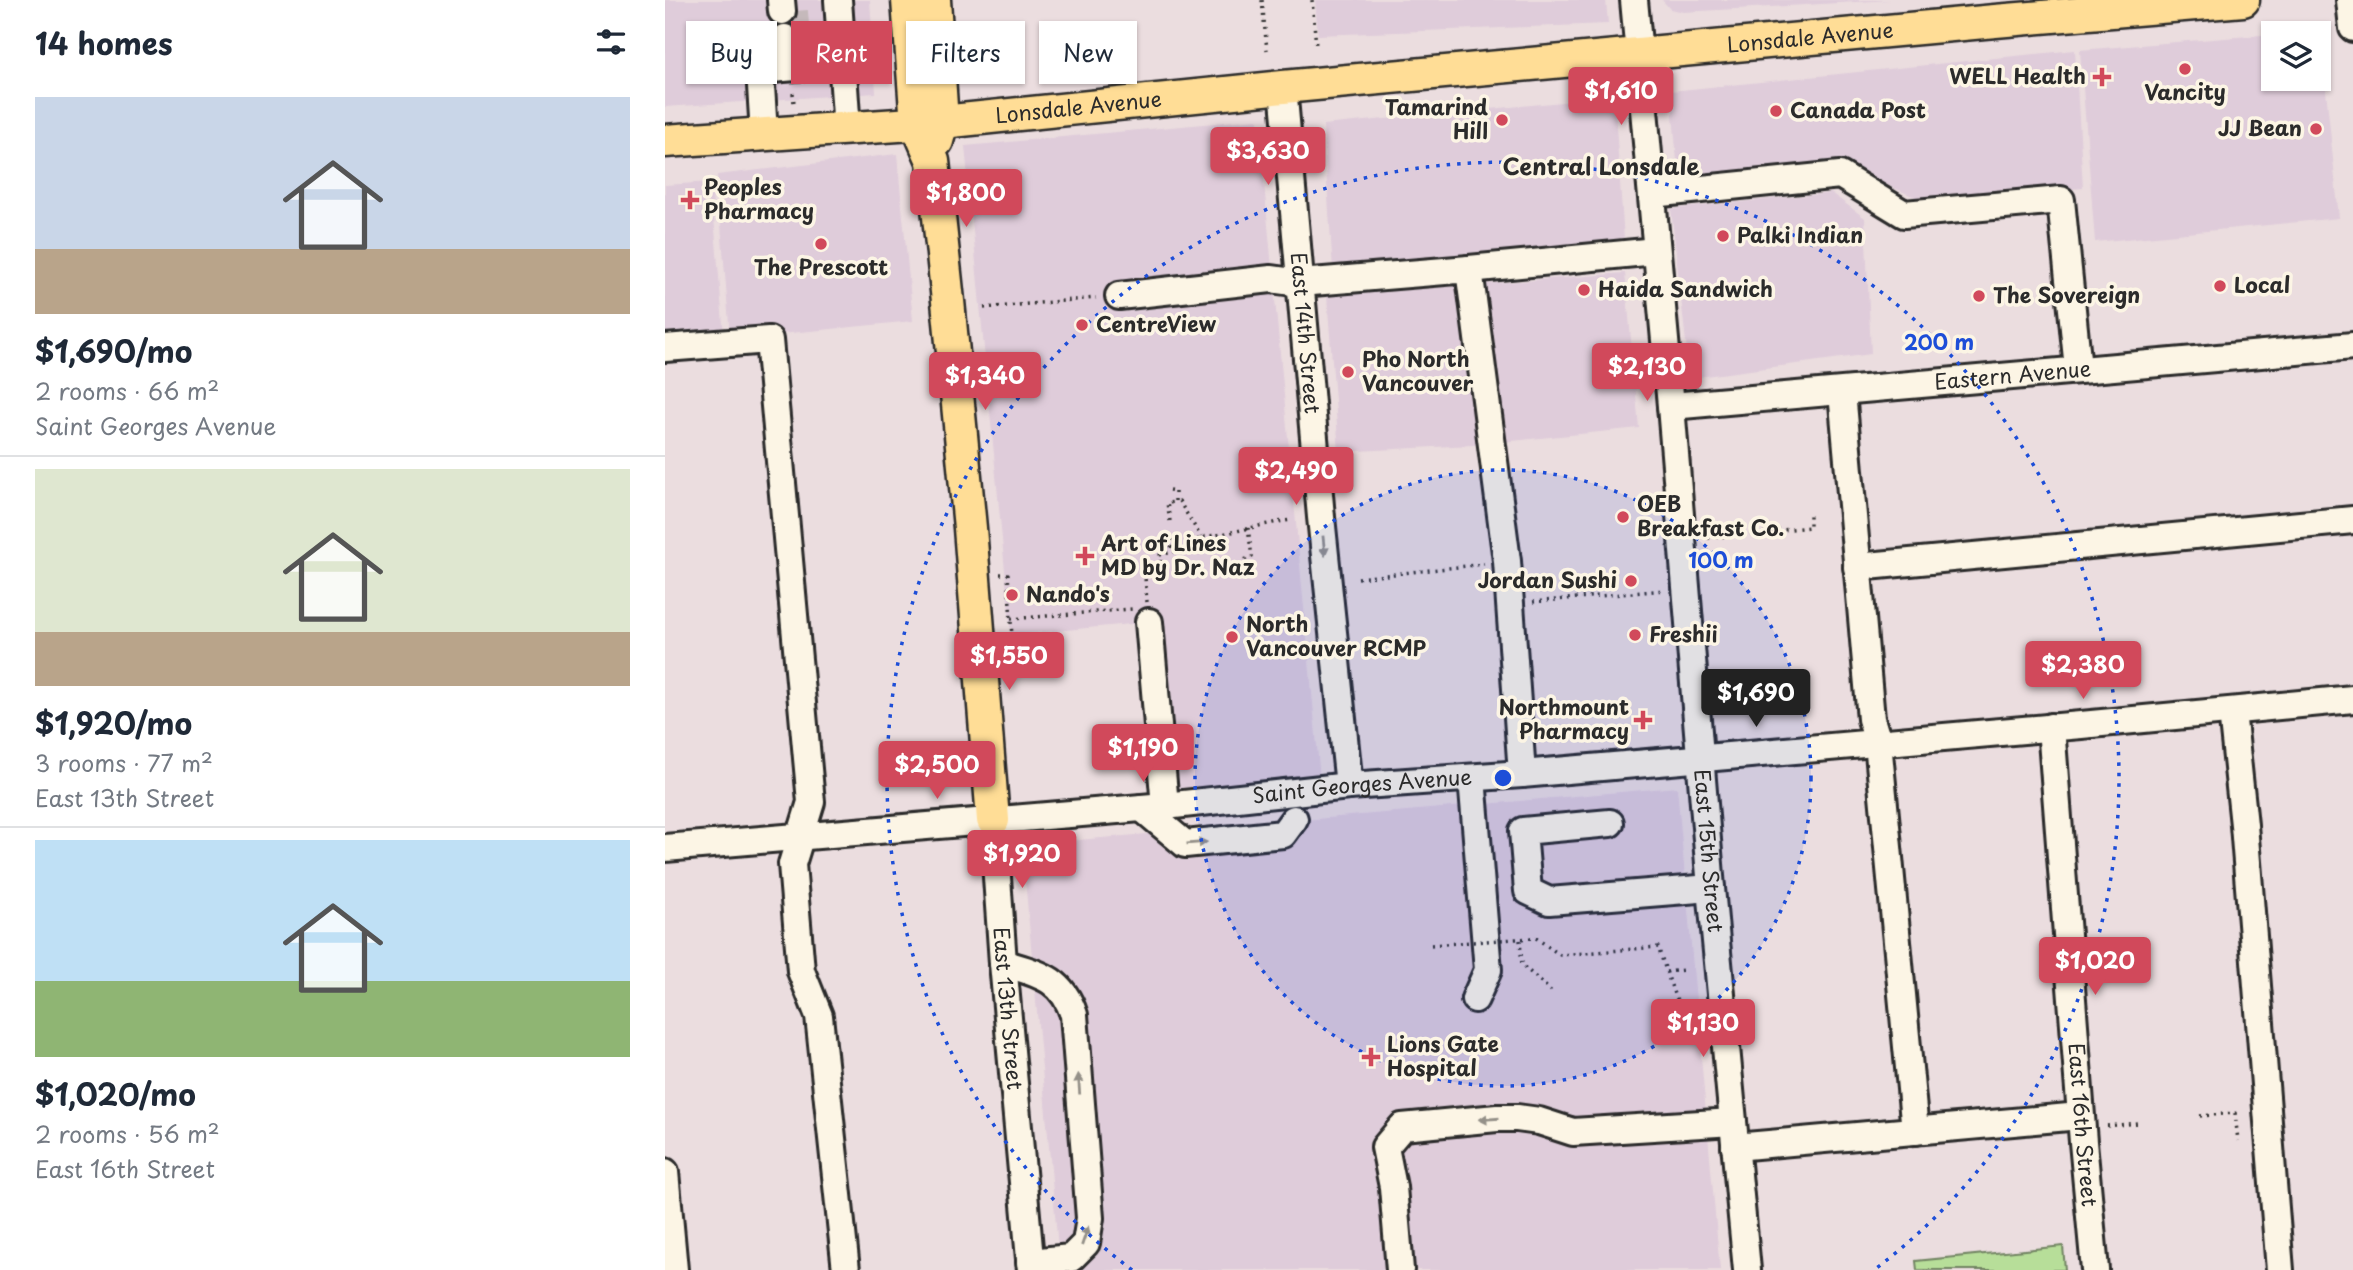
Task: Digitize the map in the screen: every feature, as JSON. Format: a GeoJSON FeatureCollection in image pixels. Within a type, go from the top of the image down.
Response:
{"type":"FeatureCollection","features":[{"type":"Feature","properties":{"kind":"main road"},"geometry":{"type":"LineString","coordinates":[[908,0],[930,123]]}},
{"type":"Feature","properties":{"kind":"main road"},"geometry":{"type":"LineString","coordinates":[[930,123],[933,0]]}},
{"type":"Feature","properties":{"kind":"main road","name":"Lonsdale Avenue"},"geometry":{"type":"LineString","coordinates":[[665,141],[930,123],[1638,55],[1994,10],[2243,0]]}},
{"type":"Feature","properties":{"kind":"main road","name":"East 13th Street"},"geometry":{"type":"LineString","coordinates":[[930,123],[967,502],[993,820]]}},
{"type":"Feature","properties":{"kind":"street","name":"East 15th Street"},"geometry":{"type":"LineString","coordinates":[[1634,0],[1747,1270]]}},
{"type":"Feature","properties":{"kind":"street"},"geometry":{"type":"LineString","coordinates":[[2350,0],[2353,28]]}},
{"type":"Feature","properties":{"kind":"street"},"geometry":{"type":"LineString","coordinates":[[764,134],[760,70],[791,53]]}},
{"type":"Feature","properties":{"kind":"street"},"geometry":{"type":"LineString","coordinates":[[831,84],[847,130]]}},
{"type":"Feature","properties":{"kind":"street","name":"East 14th Street"},"geometry":{"type":"LineString","coordinates":[[1283,87],[1321,517],[1349,786]]}},
{"type":"Feature","properties":{"kind":"street"},"geometry":{"type":"LineString","coordinates":[[1651,194],[1840,175],[1904,214],[2061,200],[2078,369]]}},
{"type":"Feature","properties":{"kind":"street"},"geometry":{"type":"LineString","coordinates":[[1119,296],[1271,279],[1300,283],[1656,251]]}},
{"type":"Feature","properties":{"kind":"street"},"geometry":{"type":"LineString","coordinates":[[1469,268],[1507,561],[1522,774]]}},
{"type":"Feature","properties":{"kind":"street"},"geometry":{"type":"LineString","coordinates":[[665,348],[769,340],[811,803],[792,864],[801,971],[819,1016],[846,1270]]}},
{"type":"Feature","properties":{"kind":"street","name":"Eastern Avenue"},"geometry":{"type":"LineString","coordinates":[[1671,407],[2353,346]]}},
{"type":"Feature","properties":{"kind":"street"},"geometry":{"type":"LineString","coordinates":[[1842,392],[1871,719],[1878,742],[1915,1131]]}},
{"type":"Feature","properties":{"kind":"street"},"geometry":{"type":"LineString","coordinates":[[1857,567],[2353,520]]}},
{"type":"Feature","properties":{"kind":"street"},"geometry":{"type":"LineString","coordinates":[[1148,615],[1153,807],[1185,844],[1283,834],[1294,819]]}},
{"type":"Feature","properties":{"kind":"street","name":"Saint Georges Avenue"},"geometry":{"type":"LineString","coordinates":[[665,848],[2353,699]]}},
{"type":"Feature","properties":{"kind":"street"},"geometry":{"type":"LineString","coordinates":[[2232,711],[2244,825],[2280,1270]]}},
{"type":"Feature","properties":{"kind":"street","name":"East 16th Street"},"geometry":{"type":"LineString","coordinates":[[2051,727],[2080,1116],[2095,1270]]}},
{"type":"Feature","properties":{"kind":"street"},"geometry":{"type":"LineString","coordinates":[[1472,778],[1488,970],[1475,999]]}},
{"type":"Feature","properties":{"kind":"street","name":"East 13th Street"},"geometry":{"type":"LineString","coordinates":[[993,820],[1003,963],[1031,1266]]}},
{"type":"Feature","properties":{"kind":"street"},"geometry":{"type":"LineString","coordinates":[[1610,823],[1523,831],[1528,891],[1549,901],[1711,888]]}},
{"type":"Feature","properties":{"kind":"street"},"geometry":{"type":"LineString","coordinates":[[1003,963],[1035,973],[1056,984],[1065,993],[1074,1015],[1090,1218],[1086,1243],[1071,1258],[1031,1266]]}},
{"type":"Feature","properties":{"kind":"street"},"geometry":{"type":"LineString","coordinates":[[1400,1270],[1393,1187],[1385,1147],[1402,1127],[1497,1118],[1539,1121],[1573,1132],[1734,1135],[1915,1131],[2080,1116]]}},
{"type":"Feature","properties":{"kind":"street"},"geometry":{"type":"LineString","coordinates":[[665,1172],[674,1270]]}},
{"type":"Feature","properties":{"kind":"path"},"geometry":{"type":"LineString","coordinates":[[1262,0],[1267,50]]}},
{"type":"Feature","properties":{"kind":"path"},"geometry":{"type":"LineString","coordinates":[[1312,0],[1316,46]]}},
{"type":"Feature","properties":{"kind":"path"},"geometry":{"type":"LineString","coordinates":[[793,93],[794,103]]}},
{"type":"Feature","properties":{"kind":"path"},"geometry":{"type":"LineString","coordinates":[[984,308],[1119,296]]}},
{"type":"Feature","properties":{"kind":"path"},"geometry":{"type":"LineString","coordinates":[[1169,490],[1175,491],[1175,502]]}},
{"type":"Feature","properties":{"kind":"path"},"geometry":{"type":"LineString","coordinates":[[1170,521],[1167,503],[1179,500],[1201,537]]}},
{"type":"Feature","properties":{"kind":"path"},"geometry":{"type":"LineString","coordinates":[[1708,538],[1810,527],[1810,510]]}},
{"type":"Feature","properties":{"kind":"path"},"geometry":{"type":"LineString","coordinates":[[1011,619],[1148,615],[1144,565],[1161,564],[1160,555],[1189,548],[1201,537],[1291,520]]}},
{"type":"Feature","properties":{"kind":"path"},"geometry":{"type":"LineString","coordinates":[[1245,580],[1244,560],[1252,557],[1248,527]]}},
{"type":"Feature","properties":{"kind":"path"},"geometry":{"type":"LineString","coordinates":[[1171,539],[1173,553]]}},
{"type":"Feature","properties":{"kind":"path"},"geometry":{"type":"LineString","coordinates":[[1358,578],[1507,561]]}},
{"type":"Feature","properties":{"kind":"path"},"geometry":{"type":"LineString","coordinates":[[1000,575],[1008,574],[1012,637],[1002,638]]}},
{"type":"Feature","properties":{"kind":"path"},"geometry":{"type":"LineString","coordinates":[[1510,605],[1687,588]]}},
{"type":"Feature","properties":{"kind":"path"},"geometry":{"type":"LineString","coordinates":[[1431,945],[1536,938],[1560,955],[1658,947],[1675,997],[1694,1023],[1702,1022]]}},
{"type":"Feature","properties":{"kind":"path"},"geometry":{"type":"LineString","coordinates":[[1517,939],[1522,965],[1551,991]]}},
{"type":"Feature","properties":{"kind":"path"},"geometry":{"type":"LineString","coordinates":[[1666,972],[1684,970]]}},
{"type":"Feature","properties":{"kind":"path"},"geometry":{"type":"LineString","coordinates":[[2229,1107],[2230,1114]]}},
{"type":"Feature","properties":{"kind":"path"},"geometry":{"type":"LineString","coordinates":[[2200,1116],[2235,1113],[2238,1141]]}},
{"type":"Feature","properties":{"kind":"path"},"geometry":{"type":"LineString","coordinates":[[2107,1126],[2138,1123]]}},
{"type":"Feature","properties":{"kind":"shaded area"},"geometry":{"type":"Polygon","coordinates":[[[665,0],[870,0],[871,21],[791,21],[791,84],[875,84],[876,93],[665,107],[665,0]]]}},
{"type":"Feature","properties":{"kind":"shaded area"},"geometry":{"type":"Polygon","coordinates":[[[1315,0],[1606,0],[1608,24],[1318,35],[1315,0]]]}},
{"type":"Feature","properties":{"kind":"shaded area"},"geometry":{"type":"Polygon","coordinates":[[[1662,0],[1890,0],[1683,12],[1670,9],[1662,0]]]}},
{"type":"Feature","properties":{"kind":"shaded area"},"geometry":{"type":"Polygon","coordinates":[[[2261,35],[2261,91],[2326,91],[2339,218],[2095,242],[2080,50],[2261,35]]]}},
{"type":"Feature","properties":{"kind":"shaded area"},"geometry":{"type":"Polygon","coordinates":[[[2075,50],[2083,188],[1924,201],[1850,169],[1679,185],[1671,91],[2075,50]]]}},
{"type":"Feature","properties":{"kind":"shaded area"},"geometry":{"type":"Polygon","coordinates":[[[1614,97],[1624,240],[1333,270],[1323,125],[1614,97]]]}},
{"type":"Feature","properties":{"kind":"shaded area"},"geometry":{"type":"Polygon","coordinates":[[[1258,119],[1320,778],[1169,793],[1153,622],[1011,635],[965,146],[1258,119]]]}},
{"type":"Feature","properties":{"kind":"shaded area","name":"The Prescott"},"geometry":{"type":"Polygon","coordinates":[[[897,154],[913,321],[770,335],[730,336],[717,175],[897,154]]]}},
{"type":"Feature","properties":{"kind":"shaded area"},"geometry":{"type":"Polygon","coordinates":[[[711,182],[724,336],[665,340],[665,185],[711,182]]]}},
{"type":"Feature","properties":{"kind":"shaded area"},"geometry":{"type":"Polygon","coordinates":[[[1831,193],[1865,218],[1871,354],[1690,378],[1671,209],[1831,193]]]}},
{"type":"Feature","properties":{"kind":"shaded area"},"geometry":{"type":"Polygon","coordinates":[[[1625,273],[1639,428],[1472,445],[1339,452],[1327,296],[1625,273]]]}},
{"type":"Feature","properties":{"kind":"shaded area","name":"Lions Gate Hospital"},"geometry":{"type":"Polygon","coordinates":[[[1677,787],[1720,1270],[1060,1270],[1022,845],[1677,787]]]}},
{"type":"Feature","properties":{"kind":"green space"},"geometry":{"type":"Polygon","coordinates":[[[2063,1246],[2065,1270],[1917,1270],[1916,1261],[2063,1246]]]}},
{"type":"Feature","properties":{"kind":"tunnel"},"geometry":{"type":"LineString","coordinates":[[783,25],[791,24]]}},
{"type":"Feature","properties":{"kind":"place","name":"Vancity"},"geometry":{"type":"Point","coordinates":[2185,69]}},
{"type":"Feature","properties":{"kind":"place","name":"WELL Health"},"geometry":{"type":"Point","coordinates":[2102,77]}},
{"type":"Feature","properties":{"kind":"place","name":"Canada Post"},"geometry":{"type":"Point","coordinates":[1776,111]}},
{"type":"Feature","properties":{"kind":"place","name":"Tamarind Hill"},"geometry":{"type":"Point","coordinates":[1502,120]}},
{"type":"Feature","properties":{"kind":"place","name":"JJ Bean"},"geometry":{"type":"Point","coordinates":[2316,129]}},
{"type":"Feature","properties":{"kind":"place","name":"Peoples Pharmacy"},"geometry":{"type":"Point","coordinates":[690,200]}},
{"type":"Feature","properties":{"kind":"place","name":"Palki Indian"},"geometry":{"type":"Point","coordinates":[1723,236]}},
{"type":"Feature","properties":{"kind":"place","name":"The Prescott"},"geometry":{"type":"Point","coordinates":[821,244]}},
{"type":"Feature","properties":{"kind":"place","name":"Local"},"geometry":{"type":"Point","coordinates":[2220,286]}},
{"type":"Feature","properties":{"kind":"place","name":"Haida Sandwich"},"geometry":{"type":"Point","coordinates":[1584,290]}},
{"type":"Feature","properties":{"kind":"place","name":"The Sovereign"},"geometry":{"type":"Point","coordinates":[1979,296]}},
{"type":"Feature","properties":{"kind":"place","name":"CentreView"},"geometry":{"type":"Point","coordinates":[1082,325]}},
{"type":"Feature","properties":{"kind":"place","name":"Pho North Vancouver"},"geometry":{"type":"Point","coordinates":[1348,372]}},
{"type":"Feature","properties":{"kind":"place","name":"OEB Breakfast Co."},"geometry":{"type":"Point","coordinates":[1623,517]}},
{"type":"Feature","properties":{"kind":"place","name":"Art of Lines MD by Dr. Naz"},"geometry":{"type":"Point","coordinates":[1085,556]}},
{"type":"Feature","properties":{"kind":"place","name":"Jordan Sushi"},"geometry":{"type":"Point","coordinates":[1631,581]}},
{"type":"Feature","properties":{"kind":"place","name":"Nando's"},"geometry":{"type":"Point","coordinates":[1012,595]}},
{"type":"Feature","properties":{"kind":"place","name":"Freshii"},"geometry":{"type":"Point","coordinates":[1635,635]}},
{"type":"Feature","properties":{"kind":"place","name":"North Vancouver RCMP"},"geometry":{"type":"Point","coordinates":[1232,637]}},
{"type":"Feature","properties":{"kind":"place","name":"Northmount Pharmacy"},"geometry":{"type":"Point","coordinates":[1643,720]}},
{"type":"Feature","properties":{"kind":"place","name":"Lions Gate Hospital"},"geometry":{"type":"Point","coordinates":[1371,1057]}},
{"type":"Feature","properties":{"kind":"district","name":"Central Lonsdale"},"geometry":{"type":"Point","coordinates":[1601,167]}}]}
